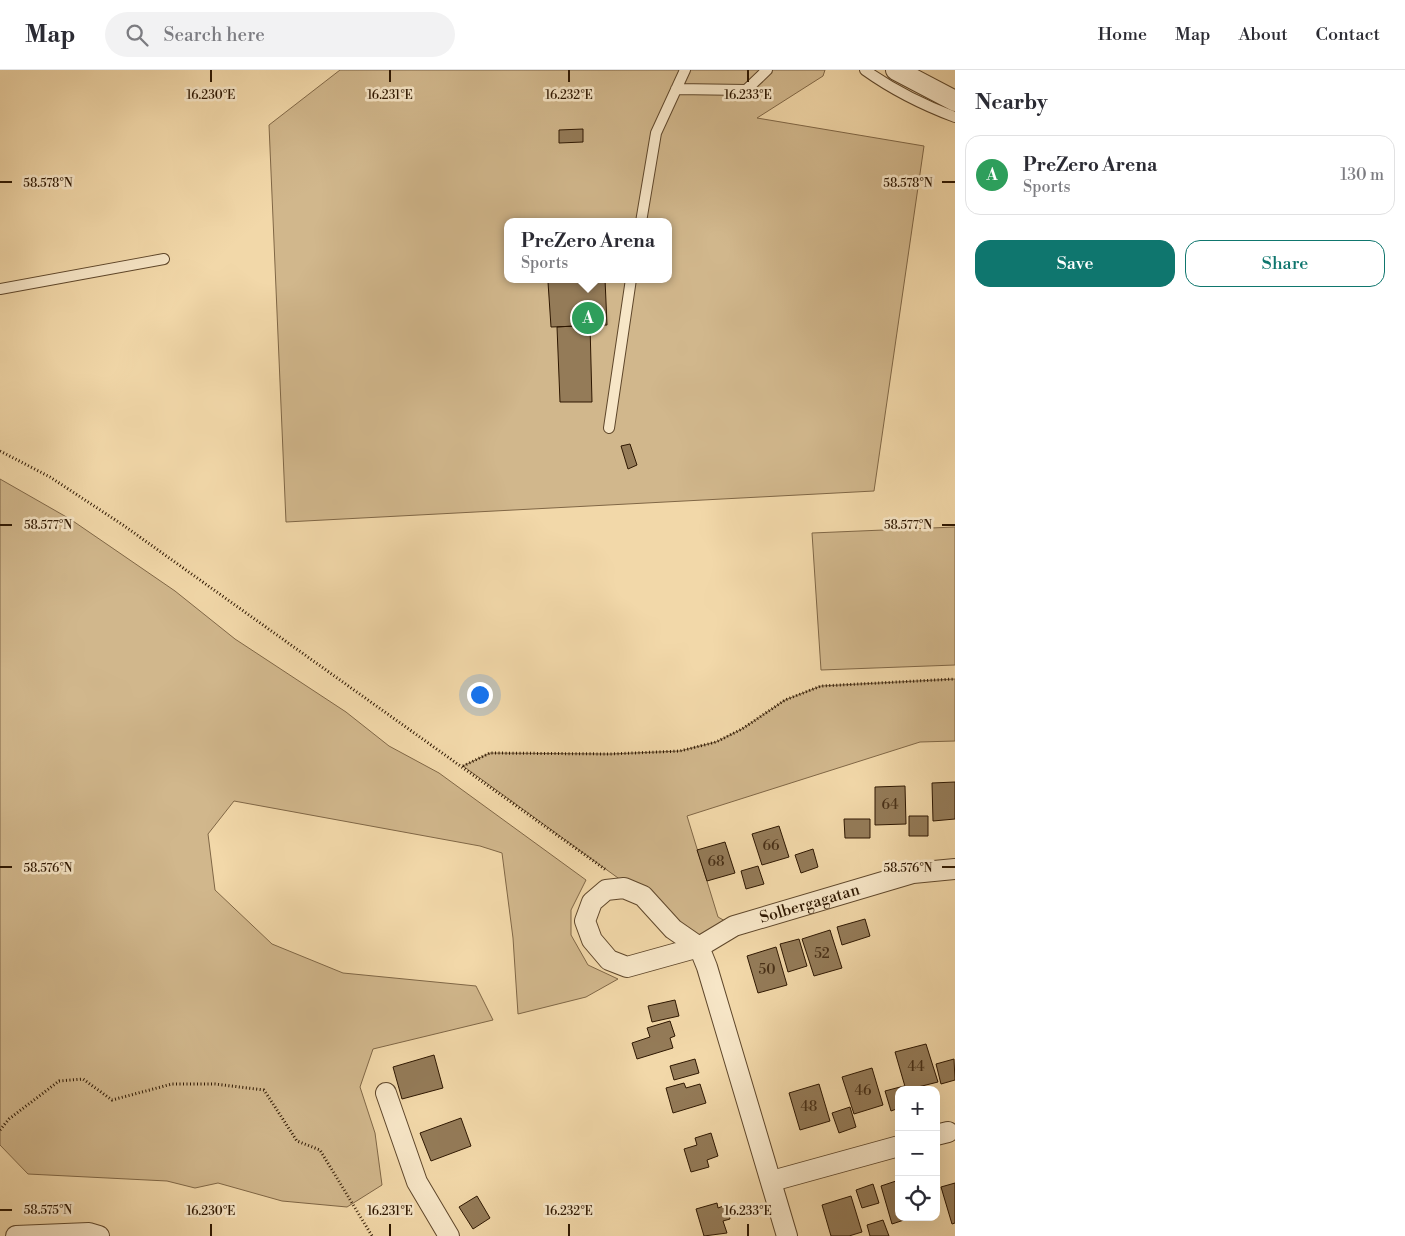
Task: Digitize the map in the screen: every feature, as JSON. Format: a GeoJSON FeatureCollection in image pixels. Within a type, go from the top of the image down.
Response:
{"type":"FeatureCollection","features":[{"type":"Feature","properties":{"kind":"street"},"geometry":{"type":"LineString","coordinates":[[896,70],[955,101]]}},
{"type":"Feature","properties":{"kind":"street","name":"Solbergagatan"},"geometry":{"type":"LineString","coordinates":[[699,947],[674,929],[643,896],[624,888],[606,890],[592,902],[585,921],[592,940],[609,960],[627,967],[699,947],[734,926],[913,873],[955,869]]}},
{"type":"Feature","properties":{"kind":"street"},"geometry":{"type":"LineString","coordinates":[[699,947],[707,967],[787,1236]]}},
{"type":"Feature","properties":{"kind":"street"},"geometry":{"type":"LineString","coordinates":[[386,1093],[417,1182],[449,1236]]}},
{"type":"Feature","properties":{"kind":"street"},"geometry":{"type":"LineString","coordinates":[[772,1181],[895,1147]]}},
{"type":"Feature","properties":{"kind":"street"},"geometry":{"type":"LineString","coordinates":[[16,1236],[89,1233],[99,1236]]}},
{"type":"Feature","properties":{"kind":"lane"},"geometry":{"type":"LineString","coordinates":[[642,218],[656,133],[685,70]]}},
{"type":"Feature","properties":{"kind":"lane"},"geometry":{"type":"LineString","coordinates":[[676,89],[746,90],[768,70]]}},
{"type":"Feature","properties":{"kind":"lane"},"geometry":{"type":"LineString","coordinates":[[865,70],[884,84],[929,108],[955,117]]}},
{"type":"Feature","properties":{"kind":"lane"},"geometry":{"type":"LineString","coordinates":[[0,289],[164,259]]}},
{"type":"Feature","properties":{"kind":"lane"},"geometry":{"type":"LineString","coordinates":[[609,428],[630,283]]}},
{"type":"Feature","properties":{"kind":"path"},"geometry":{"type":"LineString","coordinates":[[0,451],[50,477],[123,524],[610,873]]}},
{"type":"Feature","properties":{"kind":"path"},"geometry":{"type":"LineString","coordinates":[[463,766],[490,753],[610,754],[680,751],[716,742],[742,729],[785,700],[821,686],[955,679]]}},
{"type":"Feature","properties":{"kind":"path"},"geometry":{"type":"LineString","coordinates":[[0,1130],[9,1119],[59,1081],[83,1078],[112,1100],[172,1084],[215,1084],[264,1090],[297,1141],[320,1150],[372,1236]]}},
{"type":"Feature","properties":{"kind":"shaded area"},"geometry":{"type":"Polygon","coordinates":[[[340,70],[825,70],[823,76],[757,118],[924,146],[874,491],[286,522],[269,125],[340,70]]]}},
{"type":"Feature","properties":{"kind":"shaded area"},"geometry":{"type":"Polygon","coordinates":[[[0,479],[70,519],[108,545],[175,591],[235,639],[346,712],[389,746],[439,773],[586,880],[571,910],[571,935],[588,965],[618,979],[586,997],[518,1014],[513,938],[502,853],[480,846],[234,801],[208,834],[215,890],[272,944],[343,973],[476,986],[493,1020],[373,1049],[360,1087],[375,1133],[382,1185],[347,1207],[282,1201],[218,1183],[195,1188],[167,1181],[28,1174],[0,1145],[0,479]]]}},
{"type":"Feature","properties":{"kind":"shaded area"},"geometry":{"type":"Polygon","coordinates":[[[955,527],[955,665],[821,670],[812,533],[955,527]]]}},
{"type":"Feature","properties":{"kind":"shaded area"},"geometry":{"type":"Polygon","coordinates":[[[955,679],[955,741],[920,742],[687,816],[718,917],[734,926],[699,947],[643,896],[463,766],[490,753],[610,754],[680,751],[716,742],[742,729],[785,700],[821,686],[955,679]]]}},
{"type":"Feature","properties":{"kind":"building"},"geometry":{"type":"Polygon","coordinates":[[[583,129],[583,142],[559,143],[559,130],[583,129]]]}},
{"type":"Feature","properties":{"kind":"building"},"geometry":{"type":"Polygon","coordinates":[[[548,283],[605,283],[607,325],[551,327],[548,283]]]}},
{"type":"Feature","properties":{"kind":"building"},"geometry":{"type":"Polygon","coordinates":[[[590,325],[592,402],[560,402],[557,327],[590,325]]]}},
{"type":"Feature","properties":{"kind":"building"},"geometry":{"type":"Polygon","coordinates":[[[630,444],[637,465],[628,469],[621,446],[630,444]]]}},
{"type":"Feature","properties":{"kind":"building"},"geometry":{"type":"Polygon","coordinates":[[[955,782],[955,819],[933,821],[932,783],[955,782]]]}},
{"type":"Feature","properties":{"kind":"building"},"geometry":{"type":"Polygon","coordinates":[[[905,786],[906,824],[875,825],[875,787],[905,786]]]}},
{"type":"Feature","properties":{"kind":"building"},"geometry":{"type":"Polygon","coordinates":[[[909,816],[928,816],[928,836],[909,836],[909,816]]]}},
{"type":"Feature","properties":{"kind":"building"},"geometry":{"type":"Polygon","coordinates":[[[844,819],[870,819],[870,838],[845,838],[844,819]]]}},
{"type":"Feature","properties":{"kind":"building"},"geometry":{"type":"Polygon","coordinates":[[[779,826],[789,857],[762,865],[752,834],[779,826]]]}},
{"type":"Feature","properties":{"kind":"building"},"geometry":{"type":"Polygon","coordinates":[[[725,842],[735,873],[707,881],[697,850],[725,842]]]}},
{"type":"Feature","properties":{"kind":"building"},"geometry":{"type":"Polygon","coordinates":[[[813,849],[818,867],[801,873],[795,855],[813,849]]]}},
{"type":"Feature","properties":{"kind":"building"},"geometry":{"type":"Polygon","coordinates":[[[758,866],[764,884],[746,889],[741,871],[758,866]]]}},
{"type":"Feature","properties":{"kind":"building"},"geometry":{"type":"Polygon","coordinates":[[[865,919],[870,936],[842,945],[837,927],[865,919]]]}},
{"type":"Feature","properties":{"kind":"building"},"geometry":{"type":"Polygon","coordinates":[[[830,930],[842,968],[814,976],[802,939],[830,930]]]}},
{"type":"Feature","properties":{"kind":"building"},"geometry":{"type":"Polygon","coordinates":[[[799,939],[807,966],[788,972],[780,944],[799,939]]]}},
{"type":"Feature","properties":{"kind":"building"},"geometry":{"type":"Polygon","coordinates":[[[776,947],[787,985],[758,993],[747,956],[776,947]]]}},
{"type":"Feature","properties":{"kind":"building"},"geometry":{"type":"Polygon","coordinates":[[[675,1000],[679,1016],[652,1022],[648,1006],[675,1000]]]}},
{"type":"Feature","properties":{"kind":"building"},"geometry":{"type":"Polygon","coordinates":[[[670,1021],[675,1036],[670,1038],[673,1048],[637,1059],[632,1043],[650,1037],[647,1028],[670,1021]]]}},
{"type":"Feature","properties":{"kind":"building"},"geometry":{"type":"Polygon","coordinates":[[[926,1044],[938,1082],[922,1086],[905,1086],[895,1052],[926,1044]]]}},
{"type":"Feature","properties":{"kind":"building"},"geometry":{"type":"Polygon","coordinates":[[[434,1055],[443,1088],[402,1099],[393,1067],[434,1055]]]}},
{"type":"Feature","properties":{"kind":"building"},"geometry":{"type":"Polygon","coordinates":[[[695,1059],[699,1073],[674,1080],[670,1066],[695,1059]]]}},
{"type":"Feature","properties":{"kind":"building"},"geometry":{"type":"Polygon","coordinates":[[[954,1059],[955,1080],[941,1084],[936,1064],[954,1059]]]}},
{"type":"Feature","properties":{"kind":"building"},"geometry":{"type":"Polygon","coordinates":[[[872,1068],[883,1105],[854,1114],[842,1077],[872,1068]]]}},
{"type":"Feature","properties":{"kind":"building"},"geometry":{"type":"Polygon","coordinates":[[[684,1083],[686,1088],[700,1084],[706,1103],[673,1113],[666,1088],[684,1083]]]}},
{"type":"Feature","properties":{"kind":"building"},"geometry":{"type":"Polygon","coordinates":[[[819,1084],[830,1121],[800,1130],[789,1093],[819,1084]]]}},
{"type":"Feature","properties":{"kind":"building"},"geometry":{"type":"Polygon","coordinates":[[[895,1088],[895,1110],[891,1111],[885,1091],[895,1088]]]}},
{"type":"Feature","properties":{"kind":"building"},"geometry":{"type":"Polygon","coordinates":[[[850,1107],[856,1127],[839,1133],[832,1113],[850,1107]]]}},
{"type":"Feature","properties":{"kind":"building"},"geometry":{"type":"Polygon","coordinates":[[[461,1118],[471,1146],[431,1161],[420,1133],[461,1118]]]}},
{"type":"Feature","properties":{"kind":"building"},"geometry":{"type":"Polygon","coordinates":[[[711,1133],[718,1156],[707,1160],[709,1167],[691,1172],[684,1149],[697,1145],[695,1138],[711,1133]]]}},
{"type":"Feature","properties":{"kind":"building"},"geometry":{"type":"Polygon","coordinates":[[[895,1181],[895,1221],[901,1221],[892,1224],[881,1186],[895,1181]]]}},
{"type":"Feature","properties":{"kind":"building"},"geometry":{"type":"Polygon","coordinates":[[[955,1183],[955,1223],[952,1224],[941,1187],[955,1183]]]}},
{"type":"Feature","properties":{"kind":"building"},"geometry":{"type":"Polygon","coordinates":[[[873,1184],[879,1203],[862,1208],[856,1190],[873,1184]]]}},
{"type":"Feature","properties":{"kind":"building"},"geometry":{"type":"Polygon","coordinates":[[[477,1196],[490,1218],[473,1229],[459,1207],[477,1196]]]}},
{"type":"Feature","properties":{"kind":"building"},"geometry":{"type":"Polygon","coordinates":[[[851,1196],[862,1232],[849,1236],[831,1236],[822,1205],[851,1196]]]}},
{"type":"Feature","properties":{"kind":"building"},"geometry":{"type":"Polygon","coordinates":[[[717,1203],[718,1208],[726,1205],[730,1219],[723,1221],[727,1233],[704,1236],[696,1209],[717,1203]]]}},
{"type":"Feature","properties":{"kind":"building"},"geometry":{"type":"Polygon","coordinates":[[[883,1220],[889,1236],[870,1236],[867,1225],[883,1220]]]}},
{"type":"Feature","properties":{"kind":"place","name":"PreZero Arena"},"geometry":{"type":"Point","coordinates":[588,318]}}]}
